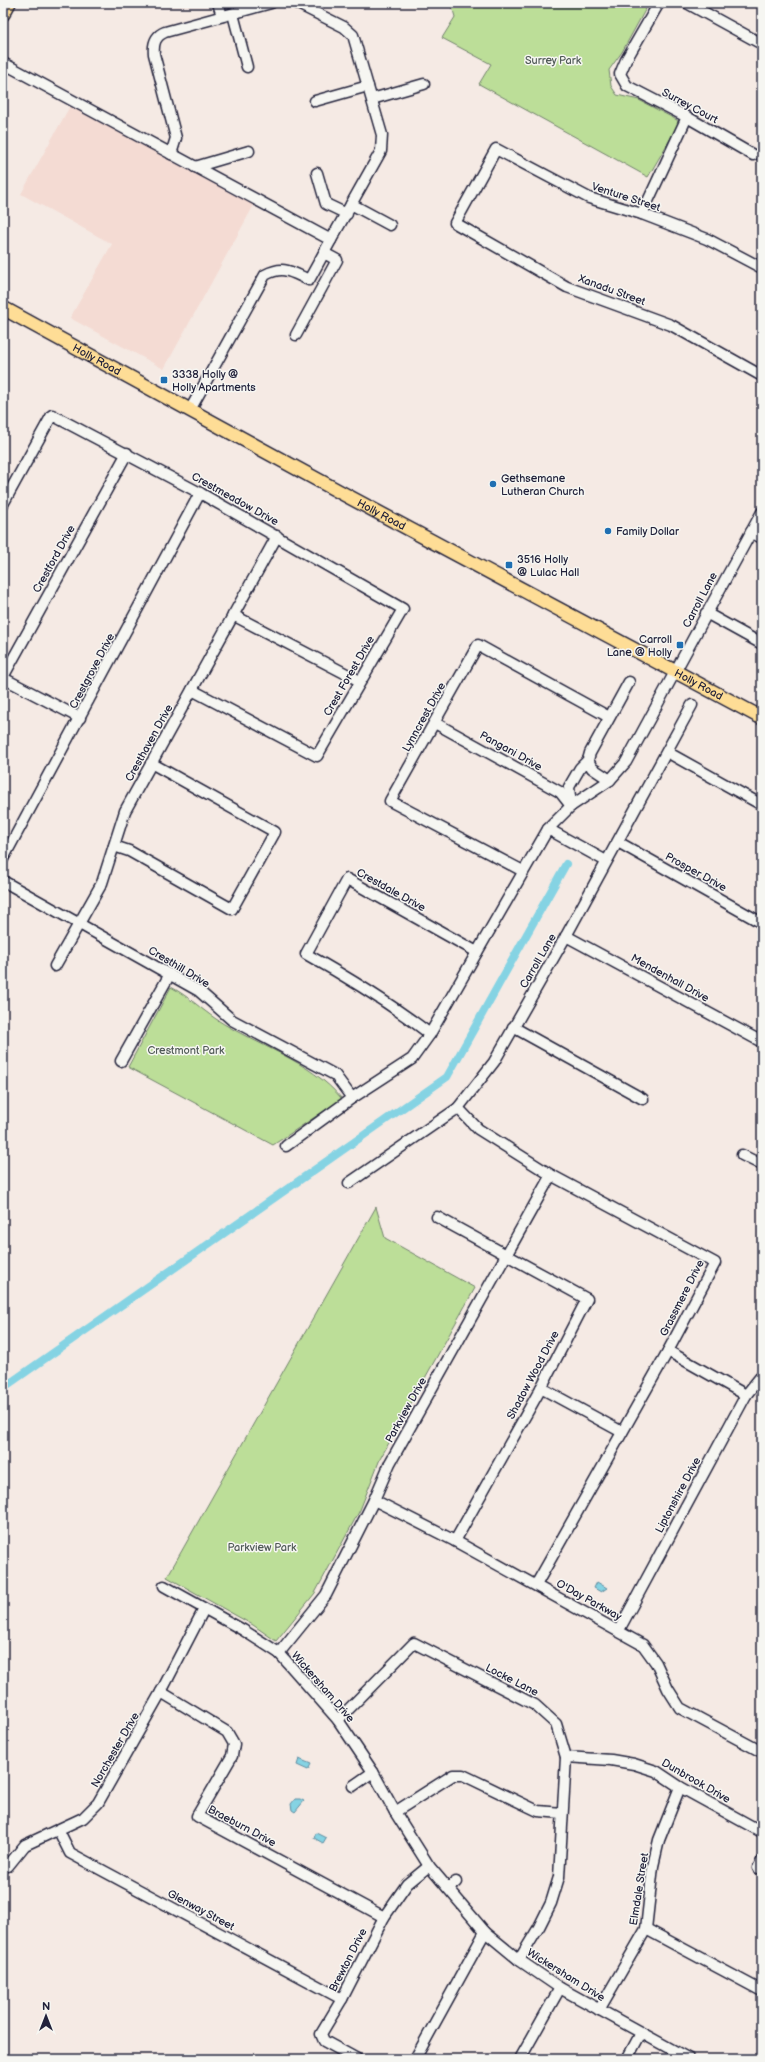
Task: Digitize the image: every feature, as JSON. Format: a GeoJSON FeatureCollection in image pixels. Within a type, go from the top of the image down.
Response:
{"type":"FeatureCollection","features":[{"type":"Feature","properties":{"kind":"main road"},"geometry":{"type":"LineString","coordinates":[[3,14],[9,3]]}},
{"type":"Feature","properties":{"kind":"main road","name":"Holly Road"},"geometry":{"type":"LineString","coordinates":[[3,308],[762,718]]}},
{"type":"Feature","properties":{"kind":"street"},"geometry":{"type":"LineString","coordinates":[[218,3],[222,16]]}},
{"type":"Feature","properties":{"kind":"street"},"geometry":{"type":"LineString","coordinates":[[171,154],[176,138],[154,54],[154,46],[160,34],[271,3]]}},
{"type":"Feature","properties":{"kind":"street"},"geometry":{"type":"LineString","coordinates":[[296,3],[344,27],[352,35],[382,135],[381,151],[309,280]]}},
{"type":"Feature","properties":{"kind":"street","name":"Surrey Court"},"geometry":{"type":"LineString","coordinates":[[659,3],[626,60],[620,74],[627,86],[688,116],[753,155]]}},
{"type":"Feature","properties":{"kind":"street"},"geometry":{"type":"LineString","coordinates":[[687,3],[762,44]]}},
{"type":"Feature","properties":{"kind":"street"},"geometry":{"type":"LineString","coordinates":[[233,14],[248,67]]}},
{"type":"Feature","properties":{"kind":"street"},"geometry":{"type":"LineString","coordinates":[[3,63],[331,240]]}},
{"type":"Feature","properties":{"kind":"street"},"geometry":{"type":"LineString","coordinates":[[372,99],[424,84]]}},
{"type":"Feature","properties":{"kind":"street"},"geometry":{"type":"LineString","coordinates":[[315,101],[368,86]]}},
{"type":"Feature","properties":{"kind":"street"},"geometry":{"type":"LineString","coordinates":[[642,214],[688,116]]}},
{"type":"Feature","properties":{"kind":"street","name":"Venture Street"},"geometry":{"type":"LineString","coordinates":[[455,223],[496,149],[589,198],[642,214],[707,239],[762,268]]}},
{"type":"Feature","properties":{"kind":"street"},"geometry":{"type":"LineString","coordinates":[[195,167],[249,151]]}},
{"type":"Feature","properties":{"kind":"street"},"geometry":{"type":"LineString","coordinates":[[317,174],[326,204],[347,214]]}},
{"type":"Feature","properties":{"kind":"street"},"geometry":{"type":"LineString","coordinates":[[352,204],[390,225]]}},
{"type":"Feature","properties":{"kind":"street","name":"Xanadu Street"},"geometry":{"type":"LineString","coordinates":[[455,223],[567,287],[671,325],[762,376]]}},
{"type":"Feature","properties":{"kind":"street"},"geometry":{"type":"LineString","coordinates":[[296,335],[337,260],[324,253]]}},
{"type":"Feature","properties":{"kind":"street"},"geometry":{"type":"LineString","coordinates":[[190,410],[265,275],[275,270],[284,269],[309,280],[320,290]]}},
{"type":"Feature","properties":{"kind":"street","name":"Crestmeadow Drive"},"geometry":{"type":"LineString","coordinates":[[3,504],[52,415],[127,453],[200,493],[403,609]]}},
{"type":"Feature","properties":{"kind":"street","name":"Crestford Drive"},"geometry":{"type":"LineString","coordinates":[[3,678],[127,453]]}},
{"type":"Feature","properties":{"kind":"street","name":"Crestgrove Drive"},"geometry":{"type":"LineString","coordinates":[[3,859],[200,493]]}},
{"type":"Feature","properties":{"kind":"street","name":"Carroll Lane"},"geometry":{"type":"LineString","coordinates":[[286,1146],[352,1098],[412,1059],[430,1034],[548,829],[571,806],[610,780],[626,762],[762,512]]}},
{"type":"Feature","properties":{"kind":"street"},"geometry":{"type":"LineString","coordinates":[[751,532],[762,538]]}},
{"type":"Feature","properties":{"kind":"street","name":"Cresthaven Drive"},"geometry":{"type":"LineString","coordinates":[[55,966],[102,883],[125,811],[277,536]]}},
{"type":"Feature","properties":{"kind":"street","name":"Crest Forest Drive"},"geometry":{"type":"LineString","coordinates":[[192,690],[317,756],[403,609]]}},
{"type":"Feature","properties":{"kind":"street"},"geometry":{"type":"LineString","coordinates":[[706,613],[762,644]]}},
{"type":"Feature","properties":{"kind":"street"},"geometry":{"type":"LineString","coordinates":[[233,615],[360,681]]}},
{"type":"Feature","properties":{"kind":"street","name":"Lynncrest Drive"},"geometry":{"type":"LineString","coordinates":[[523,871],[390,801],[478,645],[609,717]]}},
{"type":"Feature","properties":{"kind":"street"},"geometry":{"type":"LineString","coordinates":[[3,678],[80,718]]}},
{"type":"Feature","properties":{"kind":"street"},"geometry":{"type":"LineString","coordinates":[[571,806],[569,786],[580,768],[588,760],[590,753],[629,682]]}},
{"type":"Feature","properties":{"kind":"street","name":"Carroll Lane"},"geometry":{"type":"LineString","coordinates":[[350,1183],[458,1108],[494,1062],[566,936],[692,705]]}},
{"type":"Feature","properties":{"kind":"street","name":"Pangani Drive"},"geometry":{"type":"LineString","coordinates":[[435,723],[560,792],[571,806]]}},
{"type":"Feature","properties":{"kind":"street"},"geometry":{"type":"LineString","coordinates":[[667,752],[762,805]]}},
{"type":"Feature","properties":{"kind":"street"},"geometry":{"type":"LineString","coordinates":[[588,760],[592,768],[610,780]]}},
{"type":"Feature","properties":{"kind":"street"},"geometry":{"type":"LineString","coordinates":[[114,846],[129,851],[232,909],[275,832],[151,763]]}},
{"type":"Feature","properties":{"kind":"street"},"geometry":{"type":"LineString","coordinates":[[548,829],[606,862]]}},
{"type":"Feature","properties":{"kind":"street","name":"Prosper Drive"},"geometry":{"type":"LineString","coordinates":[[618,842],[762,923]]}},
{"type":"Feature","properties":{"kind":"street","name":"Crestdale Drive"},"geometry":{"type":"LineString","coordinates":[[430,1034],[402,1012],[363,986],[306,954],[347,879],[477,952]]}},
{"type":"Feature","properties":{"kind":"street","name":"Cresthill Drive"},"geometry":{"type":"LineString","coordinates":[[3,881],[199,991],[232,1020],[335,1075],[352,1098]]}},
{"type":"Feature","properties":{"kind":"street","name":"Mendenhall Drive"},"geometry":{"type":"LineString","coordinates":[[566,936],[762,1042]]}},
{"type":"Feature","properties":{"kind":"street"},"geometry":{"type":"LineString","coordinates":[[121,1061],[170,974]]}},
{"type":"Feature","properties":{"kind":"street"},"geometry":{"type":"LineString","coordinates":[[513,1027],[643,1099]]}},
{"type":"Feature","properties":{"kind":"street","name":"Grassmere Drive"},"geometry":{"type":"LineString","coordinates":[[458,1108],[478,1129],[551,1175],[715,1262],[668,1351],[536,1585]]}},
{"type":"Feature","properties":{"kind":"street"},"geometry":{"type":"LineString","coordinates":[[742,1155],[762,1165]]}},
{"type":"Feature","properties":{"kind":"street","name":"Parkview Drive"},"geometry":{"type":"LineString","coordinates":[[279,1653],[326,1595],[374,1500],[390,1463],[551,1175]]}},
{"type":"Feature","properties":{"kind":"street"},"geometry":{"type":"LineString","coordinates":[[437,1217],[506,1255]]}},
{"type":"Feature","properties":{"kind":"street","name":"Shadow Wood Drive"},"geometry":{"type":"LineString","coordinates":[[455,1541],[541,1388],[587,1299],[506,1255]]}},
{"type":"Feature","properties":{"kind":"street"},"geometry":{"type":"LineString","coordinates":[[668,1351],[746,1395]]}},
{"type":"Feature","properties":{"kind":"street","name":"Liptonshire Drive"},"geometry":{"type":"LineString","coordinates":[[619,1630],[746,1395],[762,1374]]}},
{"type":"Feature","properties":{"kind":"street"},"geometry":{"type":"LineString","coordinates":[[541,1388],[622,1432]]}},
{"type":"Feature","properties":{"kind":"street","name":"O'Day Parkway"},"geometry":{"type":"LineString","coordinates":[[374,1500],[455,1541],[619,1630],[643,1645],[656,1663],[668,1689],[680,1708],[762,1752]]}},
{"type":"Feature","properties":{"kind":"street","name":"Wickersham Drive"},"geometry":{"type":"LineString","coordinates":[[164,1586],[244,1630],[279,1653],[338,1720],[373,1772],[395,1812],[429,1866],[485,1932],[519,1960],[560,1988],[689,2059]]}},
{"type":"Feature","properties":{"kind":"street","name":"Norchester Drive"},"geometry":{"type":"LineString","coordinates":[[8,1866],[25,1845],[59,1831],[83,1818],[98,1803],[161,1692],[204,1609]]}},
{"type":"Feature","properties":{"kind":"street","name":"Locke Lane"},"geometry":{"type":"LineString","coordinates":[[338,1720],[414,1643],[535,1705],[556,1724],[566,1757],[559,1877],[550,1903],[539,1927],[519,1960]]}},
{"type":"Feature","properties":{"kind":"street","name":"Braeburn Drive"},"geometry":{"type":"LineString","coordinates":[[161,1692],[227,1732],[234,1744],[232,1756],[197,1816],[384,1917]]}},
{"type":"Feature","properties":{"kind":"street","name":"Dunbrook Drive"},"geometry":{"type":"LineString","coordinates":[[566,1757],[611,1760],[634,1764],[656,1771],[680,1787],[762,1832]]}},
{"type":"Feature","properties":{"kind":"street"},"geometry":{"type":"LineString","coordinates":[[353,1786],[373,1772]]}},
{"type":"Feature","properties":{"kind":"street"},"geometry":{"type":"LineString","coordinates":[[395,1812],[453,1775],[463,1775],[538,1811],[562,1813]]}},
{"type":"Feature","properties":{"kind":"street","name":"Elmdale Street"},"geometry":{"type":"LineString","coordinates":[[599,2010],[646,1929],[653,1866],[659,1840],[680,1787]]}},
{"type":"Feature","properties":{"kind":"street","name":"Glenway Street"},"geometry":{"type":"LineString","coordinates":[[59,1831],[70,1853],[342,2000]]}},
{"type":"Feature","properties":{"kind":"street","name":"Brewton Drive"},"geometry":{"type":"LineString","coordinates":[[357,2059],[324,2041],[320,2034],[342,2000],[384,1917],[407,1884],[429,1866]]}},
{"type":"Feature","properties":{"kind":"street"},"geometry":{"type":"LineString","coordinates":[[448,1888],[456,1882]]}},
{"type":"Feature","properties":{"kind":"street"},"geometry":{"type":"LineString","coordinates":[[646,1929],[762,1991]]}},
{"type":"Feature","properties":{"kind":"street"},"geometry":{"type":"LineString","coordinates":[[415,2059],[485,1932]]}},
{"type":"Feature","properties":{"kind":"street"},"geometry":{"type":"LineString","coordinates":[[520,2059],[560,1988]]}},
{"type":"Feature","properties":{"kind":"street"},"geometry":{"type":"LineString","coordinates":[[627,2059],[641,2033]]}},
{"type":"Feature","properties":{"kind":"shaded area"},"geometry":{"type":"Polygon","coordinates":[[[70,106],[254,205],[164,369],[70,318],[112,244],[21,194],[70,106]]]}},
{"type":"Feature","properties":{"kind":"green space","name":"Surrey Park"},"geometry":{"type":"Polygon","coordinates":[[[451,3],[649,3],[622,52],[609,70],[611,86],[617,95],[639,100],[677,120],[679,124],[648,177],[479,84],[491,64],[442,38],[455,17],[451,3]]]}},
{"type":"Feature","properties":{"kind":"green space","name":"Crestmont Park"},"geometry":{"type":"Polygon","coordinates":[[[171,987],[232,1029],[282,1054],[315,1074],[329,1085],[342,1099],[273,1145],[128,1067],[171,987]]]}},
{"type":"Feature","properties":{"kind":"green space","name":"Parkview Park"},"geometry":{"type":"Polygon","coordinates":[[[376,1207],[385,1238],[475,1288],[380,1459],[360,1510],[315,1593],[276,1641],[253,1625],[167,1577],[376,1207]]]}},
{"type":"Feature","properties":{"kind":"water"},"geometry":{"type":"Polygon","coordinates":[[[597,1582],[607,1588],[601,1592],[594,1588],[597,1582]]]}},
{"type":"Feature","properties":{"kind":"water"},"geometry":{"type":"Polygon","coordinates":[[[299,1759],[311,1764],[308,1770],[297,1765],[299,1759]]]}},
{"type":"Feature","properties":{"kind":"water"},"geometry":{"type":"Polygon","coordinates":[[[295,1799],[304,1801],[295,1812],[292,1810],[291,1804],[295,1799]]]}},
{"type":"Feature","properties":{"kind":"water"},"geometry":{"type":"Polygon","coordinates":[[[316,1833],[326,1838],[323,1843],[314,1838],[316,1833]]]}},
{"type":"Feature","properties":{"kind":"waterway"},"geometry":{"type":"LineString","coordinates":[[3,1388],[447,1077],[566,864]]}},
{"type":"Feature","properties":{"kind":"place","name":"3338 Holly @ Holly Apartments"},"geometry":{"type":"Point","coordinates":[164,380]}},
{"type":"Feature","properties":{"kind":"place","name":"Gethsemane Lutheran Church"},"geometry":{"type":"Point","coordinates":[493,484]}},
{"type":"Feature","properties":{"kind":"place","name":"Family Dollar"},"geometry":{"type":"Point","coordinates":[608,531]}},
{"type":"Feature","properties":{"kind":"place","name":"3516 Holly @ Lulac Hall"},"geometry":{"type":"Point","coordinates":[509,565]}},
{"type":"Feature","properties":{"kind":"place","name":"Carroll Lane @ Holly"},"geometry":{"type":"Point","coordinates":[680,645]}}]}
